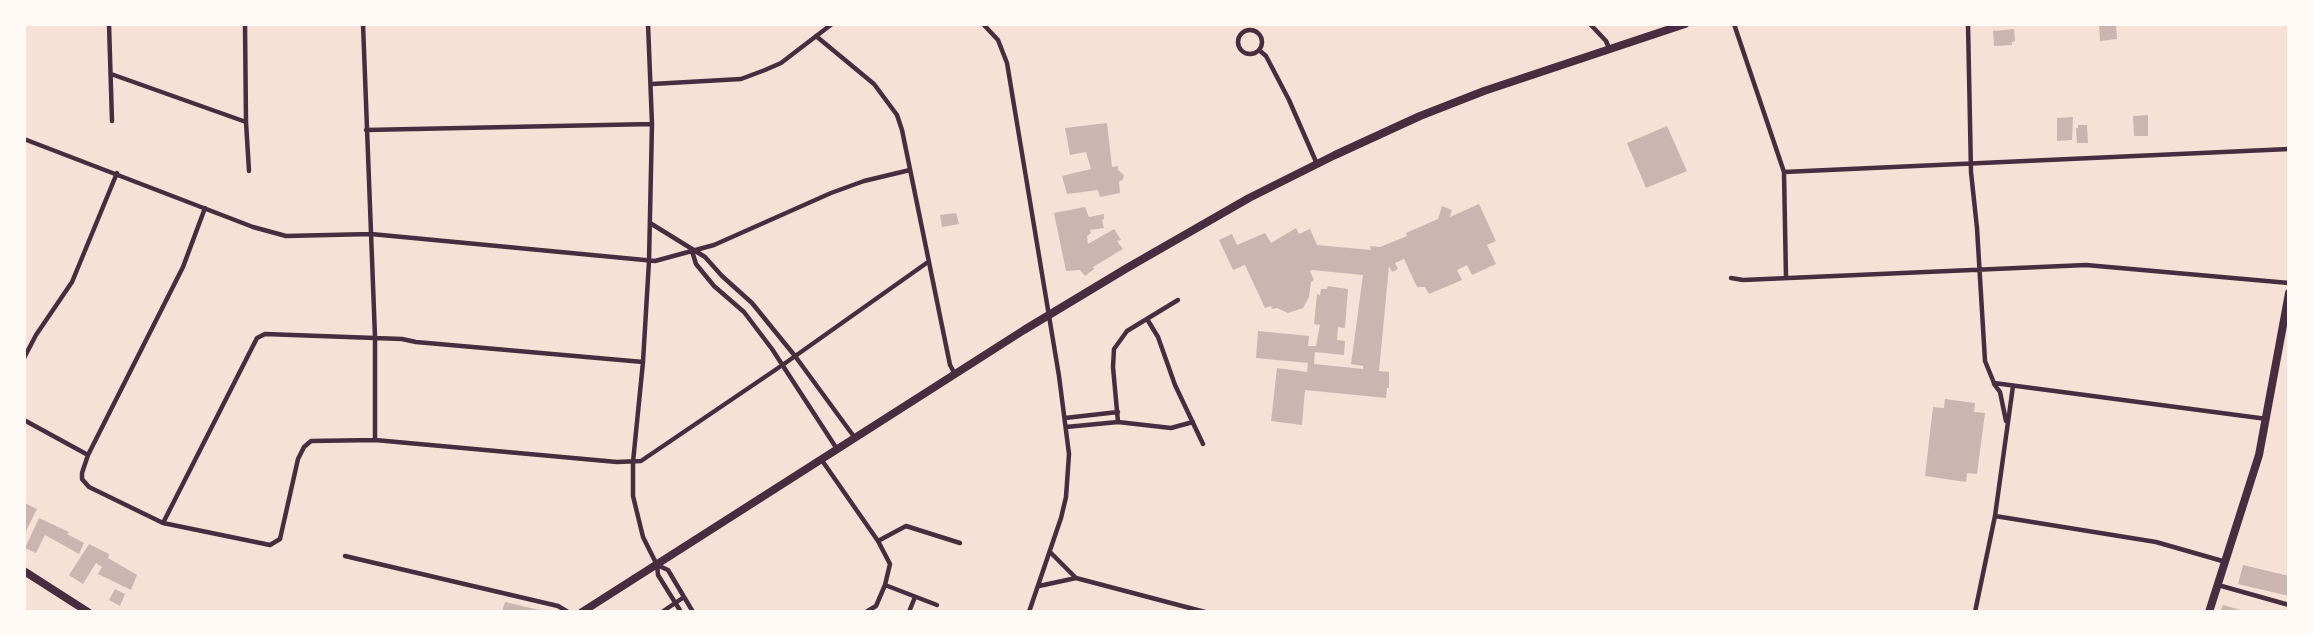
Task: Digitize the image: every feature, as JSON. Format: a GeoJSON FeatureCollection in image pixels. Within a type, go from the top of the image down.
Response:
{"type":"FeatureCollection","features":[{"type":"Feature","properties":{"kind":"main road"},"geometry":{"type":"LineString","coordinates":[[582,612],[1049,314],[1188,232],[1317,164],[1426,114],[1610,48],[1685,24]]}},
{"type":"Feature","properties":{"kind":"main road"},"geometry":{"type":"LineString","coordinates":[[2209,612],[2259,455],[2289,294]]}},
{"type":"Feature","properties":{"kind":"main road"},"geometry":{"type":"LineString","coordinates":[[24,571],[88,612]]}},
{"type":"Feature","properties":{"kind":"street"},"geometry":{"type":"LineString","coordinates":[[109,24],[112,121]]}},
{"type":"Feature","properties":{"kind":"street"},"geometry":{"type":"LineString","coordinates":[[245,24],[249,171]]}},
{"type":"Feature","properties":{"kind":"street"},"geometry":{"type":"LineString","coordinates":[[363,24],[375,337],[375,440]]}},
{"type":"Feature","properties":{"kind":"street"},"geometry":{"type":"LineString","coordinates":[[648,24],[652,84],[649,261],[643,362],[633,462],[633,496],[643,537],[657,565],[658,575],[681,612]]}},
{"type":"Feature","properties":{"kind":"street"},"geometry":{"type":"LineString","coordinates":[[652,84],[741,78],[781,63],[832,24]]}},
{"type":"Feature","properties":{"kind":"street"},"geometry":{"type":"LineString","coordinates":[[983,24],[998,40],[1007,63],[1049,314],[1065,418],[1070,471],[1066,497],[1029,612]]}},
{"type":"Feature","properties":{"kind":"street"},"geometry":{"type":"LineString","coordinates":[[1590,24],[1610,48]]}},
{"type":"Feature","properties":{"kind":"street"},"geometry":{"type":"LineString","coordinates":[[1734,24],[1784,172],[1786,278]]}},
{"type":"Feature","properties":{"kind":"street"},"geometry":{"type":"LineString","coordinates":[[1968,24],[1971,164],[1985,361],[2000,392],[2006,424]]}},
{"type":"Feature","properties":{"kind":"street"},"geometry":{"type":"LineString","coordinates":[[1248,30],[1258,33],[1262,43],[1259,50],[1247,53],[1241,49],[1238,42],[1240,34],[1248,30]]}},
{"type":"Feature","properties":{"kind":"street"},"geometry":{"type":"LineString","coordinates":[[816,36],[874,84],[897,115],[950,365],[956,374]]}},
{"type":"Feature","properties":{"kind":"street"},"geometry":{"type":"LineString","coordinates":[[1259,50],[1266,56],[1283,93],[1289,100],[1317,164]]}},
{"type":"Feature","properties":{"kind":"street"},"geometry":{"type":"LineString","coordinates":[[111,74],[246,122]]}},
{"type":"Feature","properties":{"kind":"street"},"geometry":{"type":"LineString","coordinates":[[366,130],[652,124]]}},
{"type":"Feature","properties":{"kind":"street"},"geometry":{"type":"LineString","coordinates":[[24,139],[253,227],[286,236],[371,234],[649,261],[714,245],[831,193],[864,181],[910,170]]}},
{"type":"Feature","properties":{"kind":"street"},"geometry":{"type":"LineString","coordinates":[[1784,172],[2289,149]]}},
{"type":"Feature","properties":{"kind":"street"},"geometry":{"type":"LineString","coordinates":[[24,358],[36,334],[72,282],[117,173]]}},
{"type":"Feature","properties":{"kind":"street"},"geometry":{"type":"LineString","coordinates":[[206,208],[183,267],[88,455],[82,479],[84,483],[96,490],[163,523],[270,545],[280,539],[298,459],[304,447],[311,441],[375,440],[633,462],[646,458],[928,262]]}},
{"type":"Feature","properties":{"kind":"street"},"geometry":{"type":"LineString","coordinates":[[650,223],[705,257],[752,303],[795,356],[855,438]]}},
{"type":"Feature","properties":{"kind":"street"},"geometry":{"type":"LineString","coordinates":[[692,251],[696,264],[714,286],[744,312],[784,364],[837,449]]}},
{"type":"Feature","properties":{"kind":"street"},"geometry":{"type":"LineString","coordinates":[[1731,278],[1743,280],[2086,265],[2289,283]]}},
{"type":"Feature","properties":{"kind":"street"},"geometry":{"type":"LineString","coordinates":[[1118,422],[1113,367],[1114,349],[1127,332],[1178,300]]}},
{"type":"Feature","properties":{"kind":"street"},"geometry":{"type":"LineString","coordinates":[[1147,319],[1158,337],[1171,376],[1203,444]]}},
{"type":"Feature","properties":{"kind":"street"},"geometry":{"type":"LineString","coordinates":[[163,523],[257,338],[270,332],[375,337],[643,362]]}},
{"type":"Feature","properties":{"kind":"street"},"geometry":{"type":"LineString","coordinates":[[1994,383],[2267,419]]}},
{"type":"Feature","properties":{"kind":"street"},"geometry":{"type":"LineString","coordinates":[[1975,612],[1995,516],[2013,386]]}},
{"type":"Feature","properties":{"kind":"street"},"geometry":{"type":"LineString","coordinates":[[1065,418],[1118,412]]}},
{"type":"Feature","properties":{"kind":"street"},"geometry":{"type":"LineString","coordinates":[[24,420],[88,455]]}},
{"type":"Feature","properties":{"kind":"street"},"geometry":{"type":"LineString","coordinates":[[1066,427],[1118,422],[1171,428],[1192,422]]}},
{"type":"Feature","properties":{"kind":"street"},"geometry":{"type":"LineString","coordinates":[[821,459],[878,542],[890,564],[885,585],[876,606],[866,612]]}},
{"type":"Feature","properties":{"kind":"street"},"geometry":{"type":"LineString","coordinates":[[1995,516],[2156,542],[2226,562]]}},
{"type":"Feature","properties":{"kind":"street"},"geometry":{"type":"LineString","coordinates":[[878,542],[906,526],[960,543]]}},
{"type":"Feature","properties":{"kind":"street"},"geometry":{"type":"LineString","coordinates":[[1050,552],[1076,578]]}},
{"type":"Feature","properties":{"kind":"street"},"geometry":{"type":"LineString","coordinates":[[345,556],[558,606],[568,612]]}},
{"type":"Feature","properties":{"kind":"street"},"geometry":{"type":"LineString","coordinates":[[657,565],[668,570],[693,612]]}},
{"type":"Feature","properties":{"kind":"street"},"geometry":{"type":"LineString","coordinates":[[1039,586],[1076,578],[1205,612]]}},
{"type":"Feature","properties":{"kind":"street"},"geometry":{"type":"LineString","coordinates":[[885,585],[937,605]]}},
{"type":"Feature","properties":{"kind":"street"},"geometry":{"type":"LineString","coordinates":[[2218,585],[2289,605]]}},
{"type":"Feature","properties":{"kind":"street"},"geometry":{"type":"LineString","coordinates":[[662,612],[684,597]]}},
{"type":"Feature","properties":{"kind":"street"},"geometry":{"type":"LineString","coordinates":[[909,612],[915,597]]}},
{"type":"Feature","properties":{"kind":"building"},"geometry":{"type":"Polygon","coordinates":[[[2099,24],[2116,24],[2117,39],[2100,41],[2099,24]]]}},
{"type":"Feature","properties":{"kind":"building"},"geometry":{"type":"Polygon","coordinates":[[[2014,29],[2015,41],[2012,45],[1994,46],[1993,31],[2014,29]]]}},
{"type":"Feature","properties":{"kind":"building"},"geometry":{"type":"Polygon","coordinates":[[[2148,115],[2148,136],[2134,136],[2133,116],[2148,115]]]}},
{"type":"Feature","properties":{"kind":"building"},"geometry":{"type":"Polygon","coordinates":[[[2073,117],[2072,140],[2057,141],[2057,118],[2073,117]]]}},
{"type":"Feature","properties":{"kind":"building"},"geometry":{"type":"Polygon","coordinates":[[[1107,123],[1112,167],[1118,166],[1118,170],[1124,175],[1119,182],[1120,193],[1100,197],[1098,190],[1067,194],[1062,176],[1091,169],[1086,152],[1070,155],[1065,128],[1107,123]]]}},
{"type":"Feature","properties":{"kind":"building"},"geometry":{"type":"Polygon","coordinates":[[[2078,125],[2087,125],[2088,143],[2077,143],[2076,128],[2078,125]]]}},
{"type":"Feature","properties":{"kind":"building"},"geometry":{"type":"Polygon","coordinates":[[[1667,126],[1687,171],[1646,188],[1627,143],[1667,126]]]}},
{"type":"Feature","properties":{"kind":"building"},"geometry":{"type":"Polygon","coordinates":[[[1479,204],[1496,241],[1487,245],[1496,264],[1472,275],[1467,265],[1457,270],[1462,280],[1429,294],[1425,287],[1417,287],[1404,259],[1395,263],[1398,269],[1392,272],[1389,266],[1379,371],[1389,372],[1389,388],[1387,388],[1386,398],[1305,390],[1302,425],[1271,421],[1277,368],[1307,372],[1308,363],[1256,358],[1258,331],[1309,336],[1308,346],[1316,346],[1320,325],[1314,324],[1317,294],[1320,295],[1321,289],[1327,289],[1328,286],[1348,289],[1345,328],[1338,327],[1337,340],[1345,341],[1344,355],[1315,352],[1314,364],[1363,369],[1363,366],[1351,364],[1363,275],[1312,270],[1310,271],[1314,280],[1311,282],[1309,297],[1303,308],[1288,313],[1277,308],[1272,309],[1271,306],[1265,308],[1245,265],[1233,270],[1219,240],[1232,234],[1237,245],[1265,233],[1271,243],[1296,228],[1299,234],[1310,229],[1317,245],[1371,250],[1370,246],[1380,247],[1407,236],[1406,233],[1438,219],[1442,206],[1452,210],[1450,217],[1479,204]]]}},
{"type":"Feature","properties":{"kind":"building"},"geometry":{"type":"Polygon","coordinates":[[[1085,207],[1089,217],[1104,214],[1102,220],[1104,228],[1090,230],[1091,233],[1087,236],[1088,244],[1114,229],[1121,240],[1117,241],[1123,249],[1093,267],[1094,269],[1085,276],[1080,270],[1066,271],[1054,213],[1085,207]]]}},
{"type":"Feature","properties":{"kind":"building"},"geometry":{"type":"Polygon","coordinates":[[[956,213],[959,224],[942,227],[940,215],[956,213]]]}},
{"type":"Feature","properties":{"kind":"building"},"geometry":{"type":"Polygon","coordinates":[[[1945,399],[1975,403],[1974,412],[1985,413],[1977,474],[1967,473],[1966,482],[1925,476],[1933,407],[1944,408],[1945,399]]]}},
{"type":"Feature","properties":{"kind":"building"},"geometry":{"type":"Polygon","coordinates":[[[25,503],[37,509],[26,531],[24,530],[25,503]]]}},
{"type":"Feature","properties":{"kind":"building"},"geometry":{"type":"Polygon","coordinates":[[[39,518],[69,532],[67,534],[84,543],[79,554],[45,535],[36,553],[25,548],[39,518]]]}},
{"type":"Feature","properties":{"kind":"building"},"geometry":{"type":"Polygon","coordinates":[[[89,544],[109,554],[108,558],[137,575],[131,590],[98,574],[102,567],[96,563],[83,584],[69,575],[89,544]]]}},
{"type":"Feature","properties":{"kind":"building"},"geometry":{"type":"Polygon","coordinates":[[[2243,565],[2289,576],[2289,596],[2238,584],[2243,565]]]}},
{"type":"Feature","properties":{"kind":"building"},"geometry":{"type":"Polygon","coordinates":[[[115,589],[125,594],[120,606],[109,600],[115,589]]]}},
{"type":"Feature","properties":{"kind":"building"},"geometry":{"type":"Polygon","coordinates":[[[505,602],[544,611],[544,612],[502,612],[505,602]]]}},
{"type":"Feature","properties":{"kind":"building"},"geometry":{"type":"Polygon","coordinates":[[[2223,605],[2244,611],[2244,612],[2220,612],[2223,605]]]}}]}
